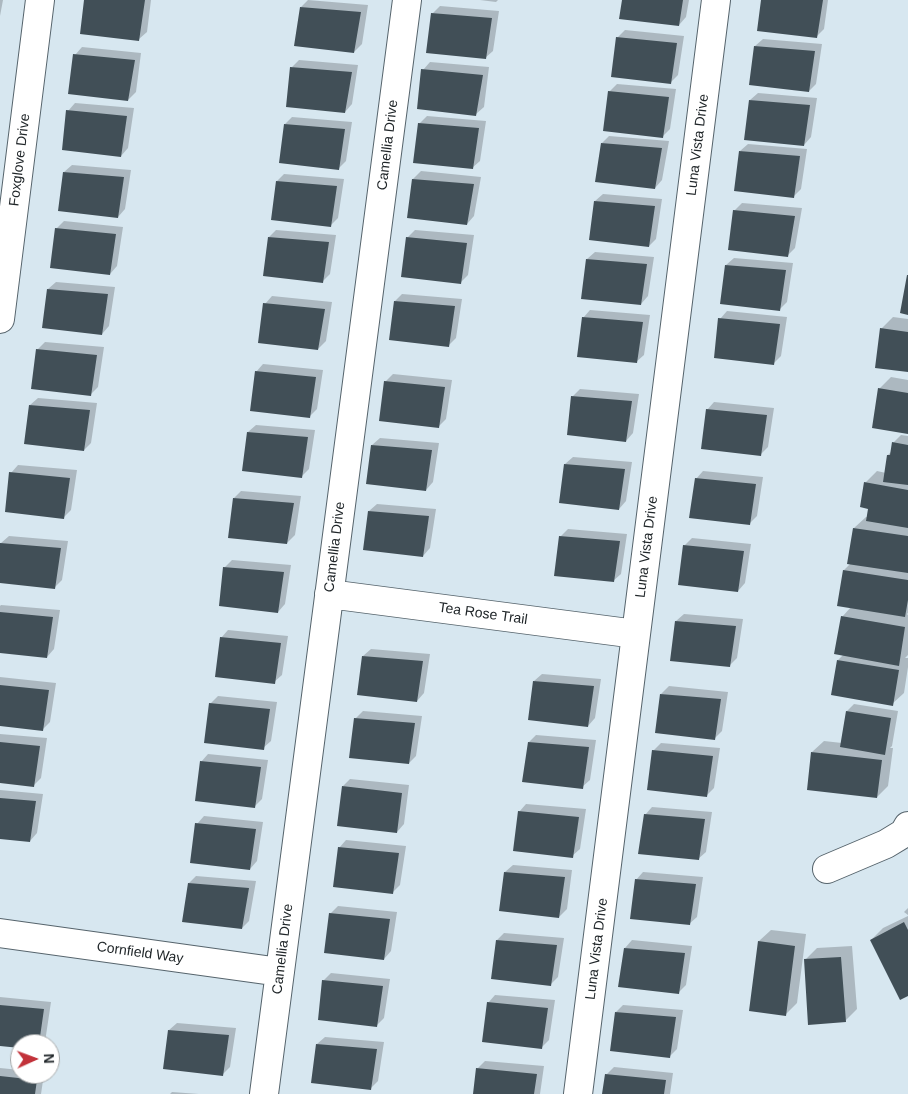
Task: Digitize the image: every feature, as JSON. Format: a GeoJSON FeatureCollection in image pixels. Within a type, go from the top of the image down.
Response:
{"type":"FeatureCollection","features":[{"type":"Feature","properties":{"kind":"street","name":"Foxglove Drive"},"geometry":{"type":"LineString","coordinates":[[0,319],[5,242],[40,0]]}},
{"type":"Feature","properties":{"kind":"street","name":"Camellia Drive"},"geometry":{"type":"LineString","coordinates":[[264,1094],[407,0]]}},
{"type":"Feature","properties":{"kind":"street","name":"Luna Vista Drive"},"geometry":{"type":"LineString","coordinates":[[578,1094],[716,0]]}},
{"type":"Feature","properties":{"kind":"street","name":"Tea Rose Trail"},"geometry":{"type":"LineString","coordinates":[[329,594],[636,634]]}},
{"type":"Feature","properties":{"kind":"street"},"geometry":{"type":"LineString","coordinates":[[827,869],[886,844],[904,833],[908,826]]}},
{"type":"Feature","properties":{"kind":"street","name":"Cornfield Way"},"geometry":{"type":"LineString","coordinates":[[0,933],[280,972]]}},
{"type":"Feature","properties":{"kind":"building"},"geometry":{"type":"Polygon","coordinates":[[[84,0],[145,0],[139,41],[80,34],[84,0]]]}},
{"type":"Feature","properties":{"kind":"building"},"geometry":{"type":"Polygon","coordinates":[[[622,0],[683,0],[679,26],[619,19],[622,0]]]}},
{"type":"Feature","properties":{"kind":"building"},"geometry":{"type":"Polygon","coordinates":[[[761,0],[823,0],[817,38],[757,31],[761,0]]]}},
{"type":"Feature","properties":{"kind":"building"},"geometry":{"type":"Polygon","coordinates":[[[300,7],[361,12],[354,53],[294,46],[300,7]]]}},
{"type":"Feature","properties":{"kind":"building"},"geometry":{"type":"Polygon","coordinates":[[[431,13],[492,18],[486,59],[426,53],[431,13]]]}},
{"type":"Feature","properties":{"kind":"building"},"geometry":{"type":"Polygon","coordinates":[[[616,37],[677,43],[671,84],[611,77],[616,37]]]}},
{"type":"Feature","properties":{"kind":"building"},"geometry":{"type":"Polygon","coordinates":[[[754,46],[815,51],[809,92],[749,85],[754,46]]]}},
{"type":"Feature","properties":{"kind":"building"},"geometry":{"type":"Polygon","coordinates":[[[73,54],[135,60],[128,101],[68,94],[73,54]]]}},
{"type":"Feature","properties":{"kind":"building"},"geometry":{"type":"Polygon","coordinates":[[[290,67],[352,72],[345,113],[286,107],[290,67]]]}},
{"type":"Feature","properties":{"kind":"building"},"geometry":{"type":"Polygon","coordinates":[[[421,69],[483,75],[476,116],[417,109],[421,69]]]}},
{"type":"Feature","properties":{"kind":"building"},"geometry":{"type":"Polygon","coordinates":[[[608,91],[669,97],[663,138],[603,131],[608,91]]]}},
{"type":"Feature","properties":{"kind":"building"},"geometry":{"type":"Polygon","coordinates":[[[749,100],[810,105],[804,146],[744,140],[749,100]]]}},
{"type":"Feature","properties":{"kind":"building"},"geometry":{"type":"Polygon","coordinates":[[[66,110],[127,116],[121,157],[62,150],[66,110]]]}},
{"type":"Feature","properties":{"kind":"building"},"geometry":{"type":"Polygon","coordinates":[[[418,123],[479,128],[473,169],[413,163],[418,123]]]}},
{"type":"Feature","properties":{"kind":"building"},"geometry":{"type":"Polygon","coordinates":[[[284,124],[345,129],[339,170],[279,163],[284,124]]]}},
{"type":"Feature","properties":{"kind":"building"},"geometry":{"type":"Polygon","coordinates":[[[601,143],[662,148],[655,189],[595,182],[601,143]]]}},
{"type":"Feature","properties":{"kind":"building"},"geometry":{"type":"Polygon","coordinates":[[[739,151],[800,156],[794,198],[734,191],[739,151]]]}},
{"type":"Feature","properties":{"kind":"building"},"geometry":{"type":"Polygon","coordinates":[[[63,172],[124,177],[118,218],[58,211],[63,172]]]}},
{"type":"Feature","properties":{"kind":"building"},"geometry":{"type":"Polygon","coordinates":[[[412,179],[474,184],[467,225],[407,218],[412,179]]]}},
{"type":"Feature","properties":{"kind":"building"},"geometry":{"type":"Polygon","coordinates":[[[276,181],[337,186],[331,227],[271,220],[276,181]]]}},
{"type":"Feature","properties":{"kind":"building"},"geometry":{"type":"Polygon","coordinates":[[[594,201],[655,206],[649,247],[589,240],[594,201]]]}},
{"type":"Feature","properties":{"kind":"building"},"geometry":{"type":"Polygon","coordinates":[[[733,210],[795,216],[788,257],[728,250],[733,210]]]}},
{"type":"Feature","properties":{"kind":"building"},"geometry":{"type":"Polygon","coordinates":[[[55,228],[116,234],[110,275],[50,268],[55,228]]]}},
{"type":"Feature","properties":{"kind":"building"},"geometry":{"type":"Polygon","coordinates":[[[268,237],[329,242],[323,283],[263,276],[268,237]]]}},
{"type":"Feature","properties":{"kind":"building"},"geometry":{"type":"Polygon","coordinates":[[[406,237],[467,243],[461,284],[401,277],[406,237]]]}},
{"type":"Feature","properties":{"kind":"building"},"geometry":{"type":"Polygon","coordinates":[[[586,259],[647,264],[641,305],[581,299],[586,259]]]}},
{"type":"Feature","properties":{"kind":"building"},"geometry":{"type":"Polygon","coordinates":[[[725,265],[786,270],[780,311],[720,304],[725,265]]]}},
{"type":"Feature","properties":{"kind":"building"},"geometry":{"type":"Polygon","coordinates":[[[908,275],[908,315],[900,313],[908,275]]]}},
{"type":"Feature","properties":{"kind":"building"},"geometry":{"type":"Polygon","coordinates":[[[47,289],[108,294],[102,335],[42,328],[47,289]]]}},
{"type":"Feature","properties":{"kind":"building"},"geometry":{"type":"Polygon","coordinates":[[[394,301],[455,306],[449,347],[389,340],[394,301]]]}},
{"type":"Feature","properties":{"kind":"building"},"geometry":{"type":"Polygon","coordinates":[[[263,303],[325,309],[318,350],[258,343],[263,303]]]}},
{"type":"Feature","properties":{"kind":"building"},"geometry":{"type":"Polygon","coordinates":[[[582,317],[643,322],[637,363],[577,357],[582,317]]]}},
{"type":"Feature","properties":{"kind":"building"},"geometry":{"type":"Polygon","coordinates":[[[718,318],[780,324],[774,365],[714,358],[718,318]]]}},
{"type":"Feature","properties":{"kind":"building"},"geometry":{"type":"Polygon","coordinates":[[[880,328],[908,332],[908,372],[875,368],[880,328]]]}},
{"type":"Feature","properties":{"kind":"building"},"geometry":{"type":"Polygon","coordinates":[[[36,349],[97,355],[91,396],[31,389],[36,349]]]}},
{"type":"Feature","properties":{"kind":"building"},"geometry":{"type":"Polygon","coordinates":[[[255,371],[316,377],[310,418],[250,411],[255,371]]]}},
{"type":"Feature","properties":{"kind":"building"},"geometry":{"type":"Polygon","coordinates":[[[384,381],[445,387],[439,428],[379,421],[384,381]]]}},
{"type":"Feature","properties":{"kind":"building"},"geometry":{"type":"Polygon","coordinates":[[[878,388],[908,393],[908,434],[872,428],[878,388]]]}},
{"type":"Feature","properties":{"kind":"building"},"geometry":{"type":"Polygon","coordinates":[[[571,396],[632,401],[626,442],[567,435],[571,396]]]}},
{"type":"Feature","properties":{"kind":"building"},"geometry":{"type":"Polygon","coordinates":[[[29,405],[90,410],[84,451],[24,444],[29,405]]]}},
{"type":"Feature","properties":{"kind":"building"},"geometry":{"type":"Polygon","coordinates":[[[706,409],[767,415],[761,456],[701,449],[706,409]]]}},
{"type":"Feature","properties":{"kind":"building"},"geometry":{"type":"Polygon","coordinates":[[[247,432],[308,437],[302,478],[242,471],[247,432]]]}},
{"type":"Feature","properties":{"kind":"building"},"geometry":{"type":"Polygon","coordinates":[[[892,442],[908,445],[908,485],[883,482],[887,455],[890,455],[892,442]]]}},
{"type":"Feature","properties":{"kind":"building"},"geometry":{"type":"Polygon","coordinates":[[[371,445],[432,450],[426,491],[366,484],[371,445]]]}},
{"type":"Feature","properties":{"kind":"building"},"geometry":{"type":"Polygon","coordinates":[[[564,464],[625,469],[619,510],[559,503],[564,464]]]}},
{"type":"Feature","properties":{"kind":"building"},"geometry":{"type":"Polygon","coordinates":[[[9,472],[70,478],[64,519],[5,512],[9,472]]]}},
{"type":"Feature","properties":{"kind":"building"},"geometry":{"type":"Polygon","coordinates":[[[695,478],[756,484],[750,525],[689,518],[695,478]]]}},
{"type":"Feature","properties":{"kind":"building"},"geometry":{"type":"Polygon","coordinates":[[[864,482],[908,490],[908,528],[866,521],[868,509],[860,507],[864,482]]]}},
{"type":"Feature","properties":{"kind":"building"},"geometry":{"type":"Polygon","coordinates":[[[233,498],[294,503],[287,544],[228,538],[233,498]]]}},
{"type":"Feature","properties":{"kind":"building"},"geometry":{"type":"Polygon","coordinates":[[[368,511],[429,516],[423,557],[363,550],[368,511]]]}},
{"type":"Feature","properties":{"kind":"building"},"geometry":{"type":"Polygon","coordinates":[[[853,528],[908,536],[908,573],[847,564],[853,528]]]}},
{"type":"Feature","properties":{"kind":"building"},"geometry":{"type":"Polygon","coordinates":[[[559,536],[620,541],[614,582],[554,576],[559,536]]]}},
{"type":"Feature","properties":{"kind":"building"},"geometry":{"type":"Polygon","coordinates":[[[0,543],[61,548],[55,589],[0,583],[0,543]]]}},
{"type":"Feature","properties":{"kind":"building"},"geometry":{"type":"Polygon","coordinates":[[[683,545],[744,551],[738,592],[678,585],[683,545]]]}},
{"type":"Feature","properties":{"kind":"building"},"geometry":{"type":"Polygon","coordinates":[[[223,567],[284,572],[278,613],[219,606],[223,567]]]}},
{"type":"Feature","properties":{"kind":"building"},"geometry":{"type":"Polygon","coordinates":[[[843,570],[908,580],[908,600],[905,617],[837,606],[843,570]]]}},
{"type":"Feature","properties":{"kind":"building"},"geometry":{"type":"Polygon","coordinates":[[[0,612],[53,617],[47,658],[0,653],[0,612]]]}},
{"type":"Feature","properties":{"kind":"building"},"geometry":{"type":"Polygon","coordinates":[[[841,616],[905,627],[899,666],[834,654],[841,616]]]}},
{"type":"Feature","properties":{"kind":"building"},"geometry":{"type":"Polygon","coordinates":[[[675,621],[736,626],[730,667],[670,661],[675,621]]]}},
{"type":"Feature","properties":{"kind":"building"},"geometry":{"type":"Polygon","coordinates":[[[220,637],[281,643],[275,684],[215,677],[220,637]]]}},
{"type":"Feature","properties":{"kind":"building"},"geometry":{"type":"Polygon","coordinates":[[[362,656],[423,661],[417,702],[357,695],[362,656]]]}},
{"type":"Feature","properties":{"kind":"building"},"geometry":{"type":"Polygon","coordinates":[[[837,660],[899,670],[893,706],[831,695],[837,660]]]}},
{"type":"Feature","properties":{"kind":"building"},"geometry":{"type":"Polygon","coordinates":[[[533,681],[594,686],[588,727],[528,720],[533,681]]]}},
{"type":"Feature","properties":{"kind":"building"},"geometry":{"type":"Polygon","coordinates":[[[0,685],[49,690],[43,731],[0,726],[0,685]]]}},
{"type":"Feature","properties":{"kind":"building"},"geometry":{"type":"Polygon","coordinates":[[[660,694],[721,699],[715,740],[655,733],[660,694]]]}},
{"type":"Feature","properties":{"kind":"building"},"geometry":{"type":"Polygon","coordinates":[[[209,703],[270,709],[264,750],[204,743],[209,703]]]}},
{"type":"Feature","properties":{"kind":"building"},"geometry":{"type":"Polygon","coordinates":[[[846,711],[891,718],[885,755],[840,747],[846,711]]]}},
{"type":"Feature","properties":{"kind":"building"},"geometry":{"type":"Polygon","coordinates":[[[354,718],[415,723],[409,764],[349,758],[354,718]]]}},
{"type":"Feature","properties":{"kind":"building"},"geometry":{"type":"Polygon","coordinates":[[[0,742],[40,746],[34,787],[0,783],[0,742]]]}},
{"type":"Feature","properties":{"kind":"building"},"geometry":{"type":"Polygon","coordinates":[[[528,742],[589,747],[583,789],[522,782],[528,742]]]}},
{"type":"Feature","properties":{"kind":"building"},"geometry":{"type":"Polygon","coordinates":[[[652,750],[713,756],[707,797],[647,790],[652,750]]]}},
{"type":"Feature","properties":{"kind":"building"},"geometry":{"type":"Polygon","coordinates":[[[811,752],[882,760],[877,798],[807,790],[811,752]]]}},
{"type":"Feature","properties":{"kind":"building"},"geometry":{"type":"Polygon","coordinates":[[[200,761],[261,767],[255,808],[195,801],[200,761]]]}},
{"type":"Feature","properties":{"kind":"building"},"geometry":{"type":"Polygon","coordinates":[[[342,786],[402,793],[397,833],[337,826],[342,786]]]}},
{"type":"Feature","properties":{"kind":"building"},"geometry":{"type":"Polygon","coordinates":[[[0,798],[36,801],[30,842],[0,839],[0,798]]]}},
{"type":"Feature","properties":{"kind":"building"},"geometry":{"type":"Polygon","coordinates":[[[518,811],[579,817],[573,858],[513,851],[518,811]]]}},
{"type":"Feature","properties":{"kind":"building"},"geometry":{"type":"Polygon","coordinates":[[[644,814],[705,819],[699,860],[638,854],[644,814]]]}},
{"type":"Feature","properties":{"kind":"building"},"geometry":{"type":"Polygon","coordinates":[[[195,823],[256,829],[250,870],[190,863],[195,823]]]}},
{"type":"Feature","properties":{"kind":"building"},"geometry":{"type":"Polygon","coordinates":[[[338,847],[399,853],[393,894],[333,887],[338,847]]]}},
{"type":"Feature","properties":{"kind":"building"},"geometry":{"type":"Polygon","coordinates":[[[504,872],[565,877],[559,918],[499,911],[504,872]]]}},
{"type":"Feature","properties":{"kind":"building"},"geometry":{"type":"Polygon","coordinates":[[[635,879],[696,884],[690,925],[630,919],[635,879]]]}},
{"type":"Feature","properties":{"kind":"building"},"geometry":{"type":"Polygon","coordinates":[[[188,883],[249,888],[242,929],[182,922],[188,883]]]}},
{"type":"Feature","properties":{"kind":"building"},"geometry":{"type":"Polygon","coordinates":[[[329,913],[390,919],[384,960],[324,953],[329,913]]]}},
{"type":"Feature","properties":{"kind":"building"},"geometry":{"type":"Polygon","coordinates":[[[904,922],[908,930],[908,996],[900,1000],[870,940],[904,922]]]}},
{"type":"Feature","properties":{"kind":"building"},"geometry":{"type":"Polygon","coordinates":[[[496,940],[557,945],[551,986],[491,979],[496,940]]]}},
{"type":"Feature","properties":{"kind":"building"},"geometry":{"type":"Polygon","coordinates":[[[758,941],[795,946],[786,1016],[749,1011],[758,941]]]}},
{"type":"Feature","properties":{"kind":"building"},"geometry":{"type":"Polygon","coordinates":[[[624,948],[685,953],[679,994],[618,987],[624,948]]]}},
{"type":"Feature","properties":{"kind":"building"},"geometry":{"type":"Polygon","coordinates":[[[841,957],[846,1022],[808,1025],[804,959],[841,957]]]}},
{"type":"Feature","properties":{"kind":"building"},"geometry":{"type":"Polygon","coordinates":[[[322,980],[383,986],[377,1027],[318,1020],[322,980]]]}},
{"type":"Feature","properties":{"kind":"building"},"geometry":{"type":"Polygon","coordinates":[[[487,1002],[548,1008],[542,1049],[482,1042],[487,1002]]]}},
{"type":"Feature","properties":{"kind":"building"},"geometry":{"type":"Polygon","coordinates":[[[0,1005],[44,1009],[40,1034],[10,1034],[10,1047],[0,1046],[0,1005]]]}},
{"type":"Feature","properties":{"kind":"building"},"geometry":{"type":"Polygon","coordinates":[[[615,1012],[676,1017],[670,1058],[610,1051],[615,1012]]]}},
{"type":"Feature","properties":{"kind":"building"},"geometry":{"type":"Polygon","coordinates":[[[168,1030],[229,1035],[223,1076],[163,1069],[168,1030]]]}},
{"type":"Feature","properties":{"kind":"building"},"geometry":{"type":"Polygon","coordinates":[[[316,1044],[377,1049],[371,1090],[311,1083],[316,1044]]]}},
{"type":"Feature","properties":{"kind":"building"},"geometry":{"type":"Polygon","coordinates":[[[476,1068],[537,1074],[534,1094],[473,1094],[476,1068]]]}},
{"type":"Feature","properties":{"kind":"building"},"geometry":{"type":"Polygon","coordinates":[[[605,1074],[666,1080],[664,1094],[602,1094],[605,1074]]]}},
{"type":"Feature","properties":{"kind":"building"},"geometry":{"type":"Polygon","coordinates":[[[0,1076],[10,1077],[10,1084],[36,1084],[35,1094],[0,1094],[0,1076]]]}}]}
